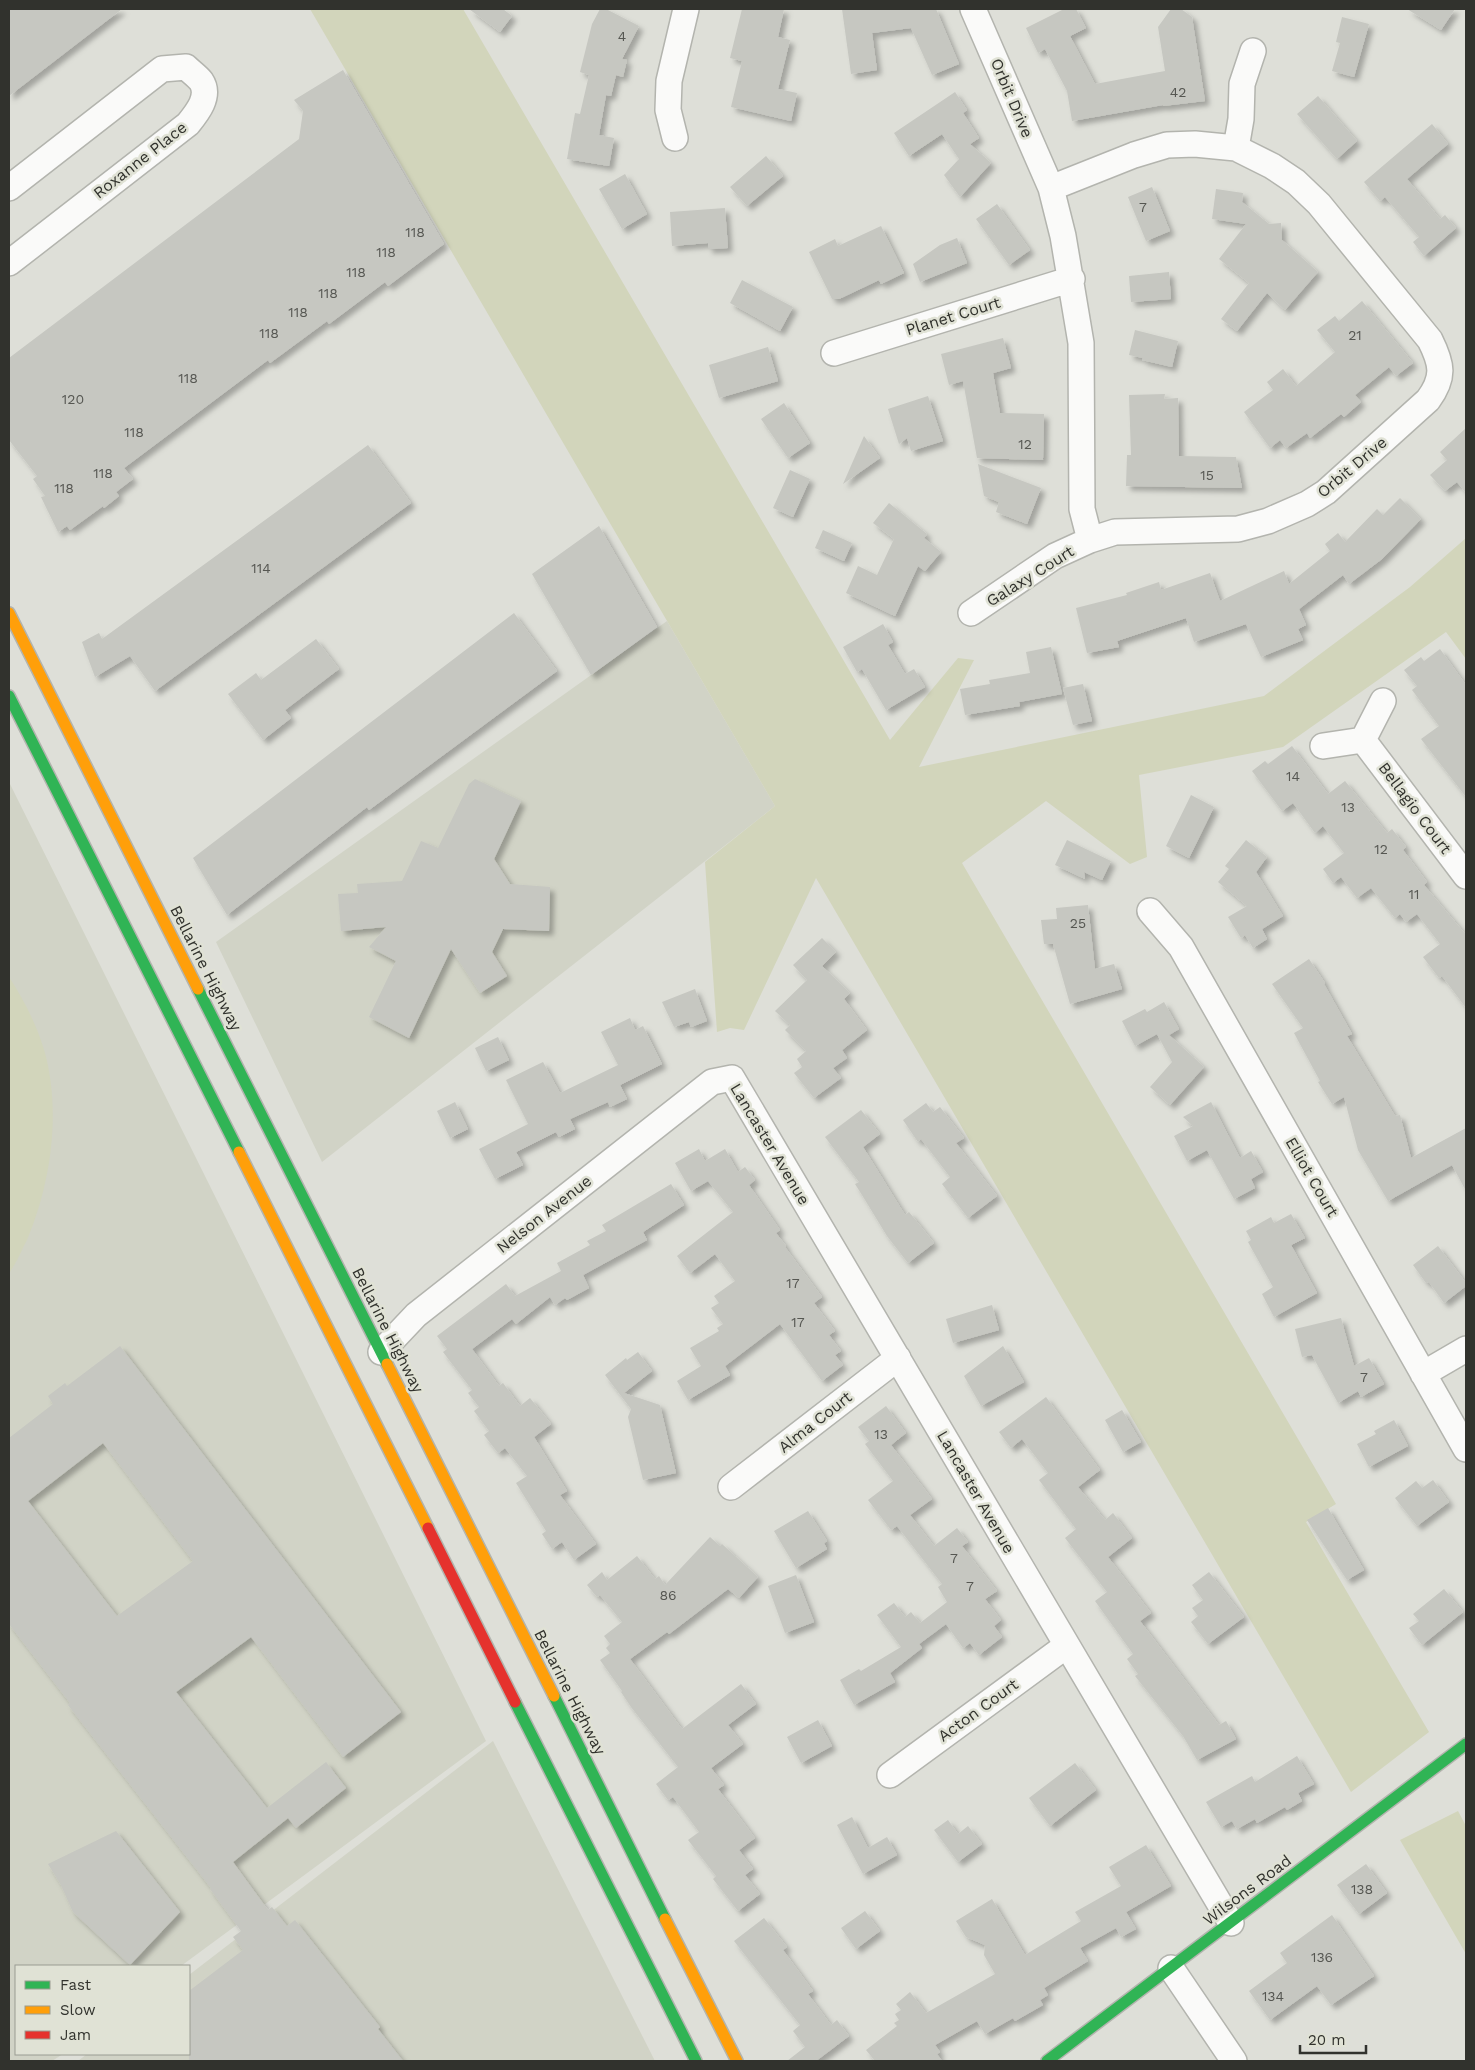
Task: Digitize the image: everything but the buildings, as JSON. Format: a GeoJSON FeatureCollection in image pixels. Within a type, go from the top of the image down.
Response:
{"type":"FeatureCollection","features":[{"type":"Feature","properties":{"kind":"main road","name":"Bellarine Highway"},"geometry":{"type":"LineString","coordinates":[[9,613],[737,2061]]}},
{"type":"Feature","properties":{"kind":"main road"},"geometry":{"type":"LineString","coordinates":[[9,696],[696,2061]]}},
{"type":"Feature","properties":{"kind":"main road","name":"Wilsons Road"},"geometry":{"type":"LineString","coordinates":[[1047,2061],[1466,1744]]}},
{"type":"Feature","properties":{"kind":"street"},"geometry":{"type":"LineString","coordinates":[[675,138],[668,110],[669,81],[686,9]]}},
{"type":"Feature","properties":{"kind":"street","name":"Orbit Drive"},"geometry":{"type":"LineString","coordinates":[[973,9],[1051,188],[1063,236],[1072,279],[1081,343],[1082,509],[1090,540],[1116,532],[1238,529],[1268,521],[1307,504],[1326,492],[1428,400],[1437,388],[1440,374],[1440,358],[1430,340],[1319,204],[1296,182],[1272,166],[1236,148],[1195,144],[1167,145],[1134,155],[1051,188]]}},
{"type":"Feature","properties":{"kind":"street"},"geometry":{"type":"LineString","coordinates":[[1236,148],[1242,84],[1253,51]]}},
{"type":"Feature","properties":{"kind":"street","name":"Roxanne Place"},"geometry":{"type":"LineString","coordinates":[[9,188],[162,69],[186,67],[202,82],[204,97],[199,111],[188,124],[9,263]]}},
{"type":"Feature","properties":{"kind":"street","name":"Planet Court"},"geometry":{"type":"LineString","coordinates":[[834,353],[1072,279]]}},
{"type":"Feature","properties":{"kind":"street","name":"Galaxy Court"},"geometry":{"type":"LineString","coordinates":[[971,613],[1056,556],[1090,540]]}},
{"type":"Feature","properties":{"kind":"street"},"geometry":{"type":"LineString","coordinates":[[1323,746],[1363,740],[1383,701]]}},
{"type":"Feature","properties":{"kind":"street","name":"Bellagio Court"},"geometry":{"type":"LineString","coordinates":[[1363,740],[1466,876]]}},
{"type":"Feature","properties":{"kind":"street","name":"Elliot Court"},"geometry":{"type":"LineString","coordinates":[[1150,911],[1181,947],[1466,1449]]}},
{"type":"Feature","properties":{"kind":"street","name":"Lancaster Avenue"},"geometry":{"type":"LineString","coordinates":[[712,1082],[732,1078],[1231,1923]]}},
{"type":"Feature","properties":{"kind":"street","name":"Nelson Avenue"},"geometry":{"type":"LineString","coordinates":[[381,1352],[416,1315],[712,1082]]}},
{"type":"Feature","properties":{"kind":"street"},"geometry":{"type":"LineString","coordinates":[[1423,1374],[1466,1349]]}},
{"type":"Feature","properties":{"kind":"street","name":"Alma Court"},"geometry":{"type":"LineString","coordinates":[[731,1486],[898,1358]]}},
{"type":"Feature","properties":{"kind":"street","name":"Acton Court"},"geometry":{"type":"LineString","coordinates":[[890,1775],[1066,1646]]}},
{"type":"Feature","properties":{"kind":"street"},"geometry":{"type":"LineString","coordinates":[[1171,1968],[1234,2061]]}},
{"type":"Feature","properties":{"kind":"shaded area"},"geometry":{"type":"Polygon","coordinates":[[[667,621],[775,806],[322,1162],[216,942],[667,621]]]}},
{"type":"Feature","properties":{"kind":"shaded area"},"geometry":{"type":"Polygon","coordinates":[[[9,782],[486,1741],[182,1965],[15,1965],[15,2055],[61,2055],[52,2061],[9,2061],[9,782]]]}},
{"type":"Feature","properties":{"kind":"shaded area"},"geometry":{"type":"Polygon","coordinates":[[[493,1741],[655,2061],[78,2061],[86,2055],[190,2055],[190,1974],[493,1741]]]}},
{"type":"Feature","properties":{"kind":"green space"},"geometry":{"type":"Polygon","coordinates":[[[310,9],[463,9],[890,740],[958,658],[974,660],[919,767],[1264,696],[1410,587],[1466,538],[1466,659],[1446,632],[1283,747],[1139,775],[1147,857],[1130,864],[1046,801],[962,863],[1336,1504],[1306,1522],[1429,1732],[1351,1792],[816,878],[744,1030],[730,1028],[717,1032],[705,862],[775,806],[310,9]]]}},
{"type":"Feature","properties":{"kind":"green space"},"geometry":{"type":"Polygon","coordinates":[[[9,977],[30,1013],[45,1053],[50,1076],[53,1124],[51,1148],[42,1195],[27,1240],[9,1273],[9,977]]]}},
{"type":"Feature","properties":{"kind":"green space"},"geometry":{"type":"Polygon","coordinates":[[[1458,1811],[1466,1826],[1466,1954],[1400,1840],[1458,1811]]]}},
{"type":"Feature","properties":{"kind":"traffic: fast"},"geometry":{"type":"LineString","coordinates":[[9,696],[239,1152]]}},
{"type":"Feature","properties":{"kind":"traffic: fast"},"geometry":{"type":"LineString","coordinates":[[198,989],[387,1364]]}},
{"type":"Feature","properties":{"kind":"traffic: fast"},"geometry":{"type":"LineString","coordinates":[[554,1696],[665,1919]]}},
{"type":"Feature","properties":{"kind":"traffic: fast"},"geometry":{"type":"LineString","coordinates":[[515,1702],[696,2061]]}},
{"type":"Feature","properties":{"kind":"traffic: fast"},"geometry":{"type":"LineString","coordinates":[[1047,2061],[1466,1744]]}},
{"type":"Feature","properties":{"kind":"traffic: slow"},"geometry":{"type":"LineString","coordinates":[[9,613],[198,989]]}},
{"type":"Feature","properties":{"kind":"traffic: slow"},"geometry":{"type":"LineString","coordinates":[[239,1152],[428,1528]]}},
{"type":"Feature","properties":{"kind":"traffic: slow"},"geometry":{"type":"LineString","coordinates":[[387,1364],[554,1696]]}},
{"type":"Feature","properties":{"kind":"traffic: slow"},"geometry":{"type":"LineString","coordinates":[[665,1919],[737,2061]]}},
{"type":"Feature","properties":{"kind":"traffic: jam"},"geometry":{"type":"LineString","coordinates":[[428,1528],[515,1702]]}}]}
